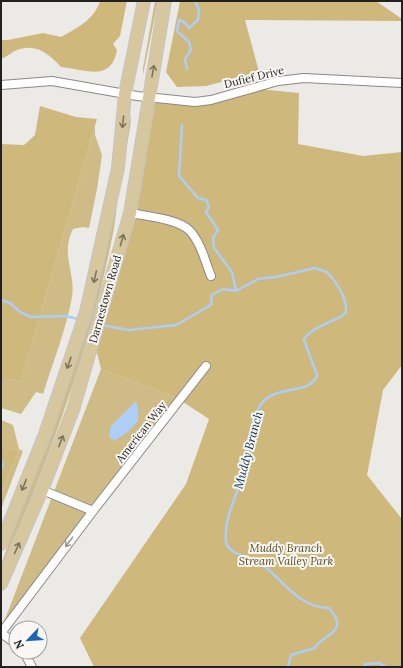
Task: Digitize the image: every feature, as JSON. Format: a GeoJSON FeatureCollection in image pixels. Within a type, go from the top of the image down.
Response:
{"type":"FeatureCollection","features":[{"type":"Feature","properties":{"kind":"main road","name":"Darnestown Road"},"geometry":{"type":"LineString","coordinates":[[1,584],[42,490],[73,410],[130,213],[144,1]]}},
{"type":"Feature","properties":{"kind":"main road","name":"Darnestown Road"},"geometry":{"type":"LineString","coordinates":[[1,544],[45,434],[82,326],[118,168],[137,96],[165,1]]}},
{"type":"Feature","properties":{"kind":"street","name":"Dufief Drive"},"geometry":{"type":"LineString","coordinates":[[1,85],[52,81],[137,96],[195,102],[278,81],[304,78],[402,83]]}},
{"type":"Feature","properties":{"kind":"street"},"geometry":{"type":"LineString","coordinates":[[130,213],[180,224],[189,230],[199,244],[212,276]]}},
{"type":"Feature","properties":{"kind":"street","name":"American Way"},"geometry":{"type":"LineString","coordinates":[[1,633],[93,511],[206,366]]}},
{"type":"Feature","properties":{"kind":"street"},"geometry":{"type":"LineString","coordinates":[[42,490],[93,511]]}},
{"type":"Feature","properties":{"kind":"shaded area"},"geometry":{"type":"Polygon","coordinates":[[[155,1],[158,1],[143,75],[143,68],[155,1]]]}},
{"type":"Feature","properties":{"kind":"shaded area"},"geometry":{"type":"Polygon","coordinates":[[[131,114],[130,130],[121,169],[114,228],[94,316],[52,445],[1,571],[1,565],[67,376],[131,114]]]}},
{"type":"Feature","properties":{"kind":"shaded area"},"geometry":{"type":"Polygon","coordinates":[[[95,126],[95,135],[102,155],[97,189],[89,228],[83,227],[73,229],[69,238],[68,256],[73,288],[66,322],[43,394],[36,392],[21,414],[1,408],[1,383],[10,379],[21,382],[95,126]]]}},
{"type":"Feature","properties":{"kind":"shaded area"},"geometry":{"type":"Polygon","coordinates":[[[101,369],[177,398],[4,622],[101,369]]]}},
{"type":"Feature","properties":{"kind":"shaded area"},"geometry":{"type":"Polygon","coordinates":[[[1,420],[13,425],[19,449],[23,451],[1,509],[1,493],[19,451],[7,449],[1,446],[1,420]]]}},
{"type":"Feature","properties":{"kind":"green space"},"geometry":{"type":"Polygon","coordinates":[[[100,1],[127,1],[120,36],[113,44],[117,50],[114,60],[109,67],[96,72],[61,67],[48,55],[38,49],[32,48],[18,50],[1,59],[1,40],[43,33],[61,37],[84,23],[94,13],[100,1]]]}},
{"type":"Feature","properties":{"kind":"green space"},"geometry":{"type":"Polygon","coordinates":[[[180,1],[376,1],[402,19],[402,21],[245,20],[259,72],[206,86],[177,87],[166,72],[180,1]]]}},
{"type":"Feature","properties":{"kind":"green space","name":"Muddy Branch Stream Valley Park"},"geometry":{"type":"Polygon","coordinates":[[[248,88],[299,93],[298,144],[363,156],[402,152],[402,365],[383,390],[367,475],[402,519],[402,667],[94,667],[80,638],[186,484],[209,419],[177,398],[101,369],[94,340],[130,213],[148,97],[211,100],[248,88]]]}},
{"type":"Feature","properties":{"kind":"green space"},"geometry":{"type":"Polygon","coordinates":[[[40,106],[76,117],[97,119],[21,382],[10,379],[1,383],[1,144],[24,145],[35,135],[40,106]]]}},
{"type":"Feature","properties":{"kind":"green space"},"geometry":{"type":"Polygon","coordinates":[[[1,446],[7,449],[19,451],[1,493],[1,446]]]}},
{"type":"Feature","properties":{"kind":"water"},"geometry":{"type":"Polygon","coordinates":[[[136,401],[138,407],[138,421],[128,432],[114,441],[109,436],[111,426],[136,401]]]}},
{"type":"Feature","properties":{"kind":"waterway"},"geometry":{"type":"LineString","coordinates":[[187,69],[185,59],[191,50],[189,42],[177,31],[179,20],[184,22],[189,28],[198,20],[199,10],[195,1]]}},
{"type":"Feature","properties":{"kind":"waterway"},"geometry":{"type":"LineString","coordinates":[[182,125],[179,176],[198,198],[206,200],[209,206],[206,212],[218,230],[213,238],[214,248],[232,272],[236,291]]}},
{"type":"Feature","properties":{"kind":"waterway","name":"Muddy Branch"},"geometry":{"type":"LineString","coordinates":[[101,325],[129,330],[176,325],[211,305],[212,295],[223,289],[236,291],[258,279],[276,277],[315,268],[327,272],[340,290],[345,301],[346,312],[342,316],[315,329],[306,336],[304,340],[317,375],[313,382],[307,386],[272,395],[264,401],[258,409],[251,431],[245,468],[227,523],[226,542],[231,550],[260,563],[300,598],[318,607],[329,608],[335,616],[337,623],[333,632],[315,648],[291,655],[288,667]]}},
{"type":"Feature","properties":{"kind":"waterway","name":"Muddy Branch"},"geometry":{"type":"LineString","coordinates":[[1,300],[10,303],[20,312],[31,317],[66,316],[81,320]]}},
{"type":"Feature","properties":{"kind":"waterway"},"geometry":{"type":"LineString","coordinates":[[1,461],[3,465],[1,470]]}},
{"type":"Feature","properties":{"kind":"waterway","name":"Muddy Branch"},"geometry":{"type":"LineString","coordinates":[[364,667],[365,664],[379,663],[386,667]]}}]}
